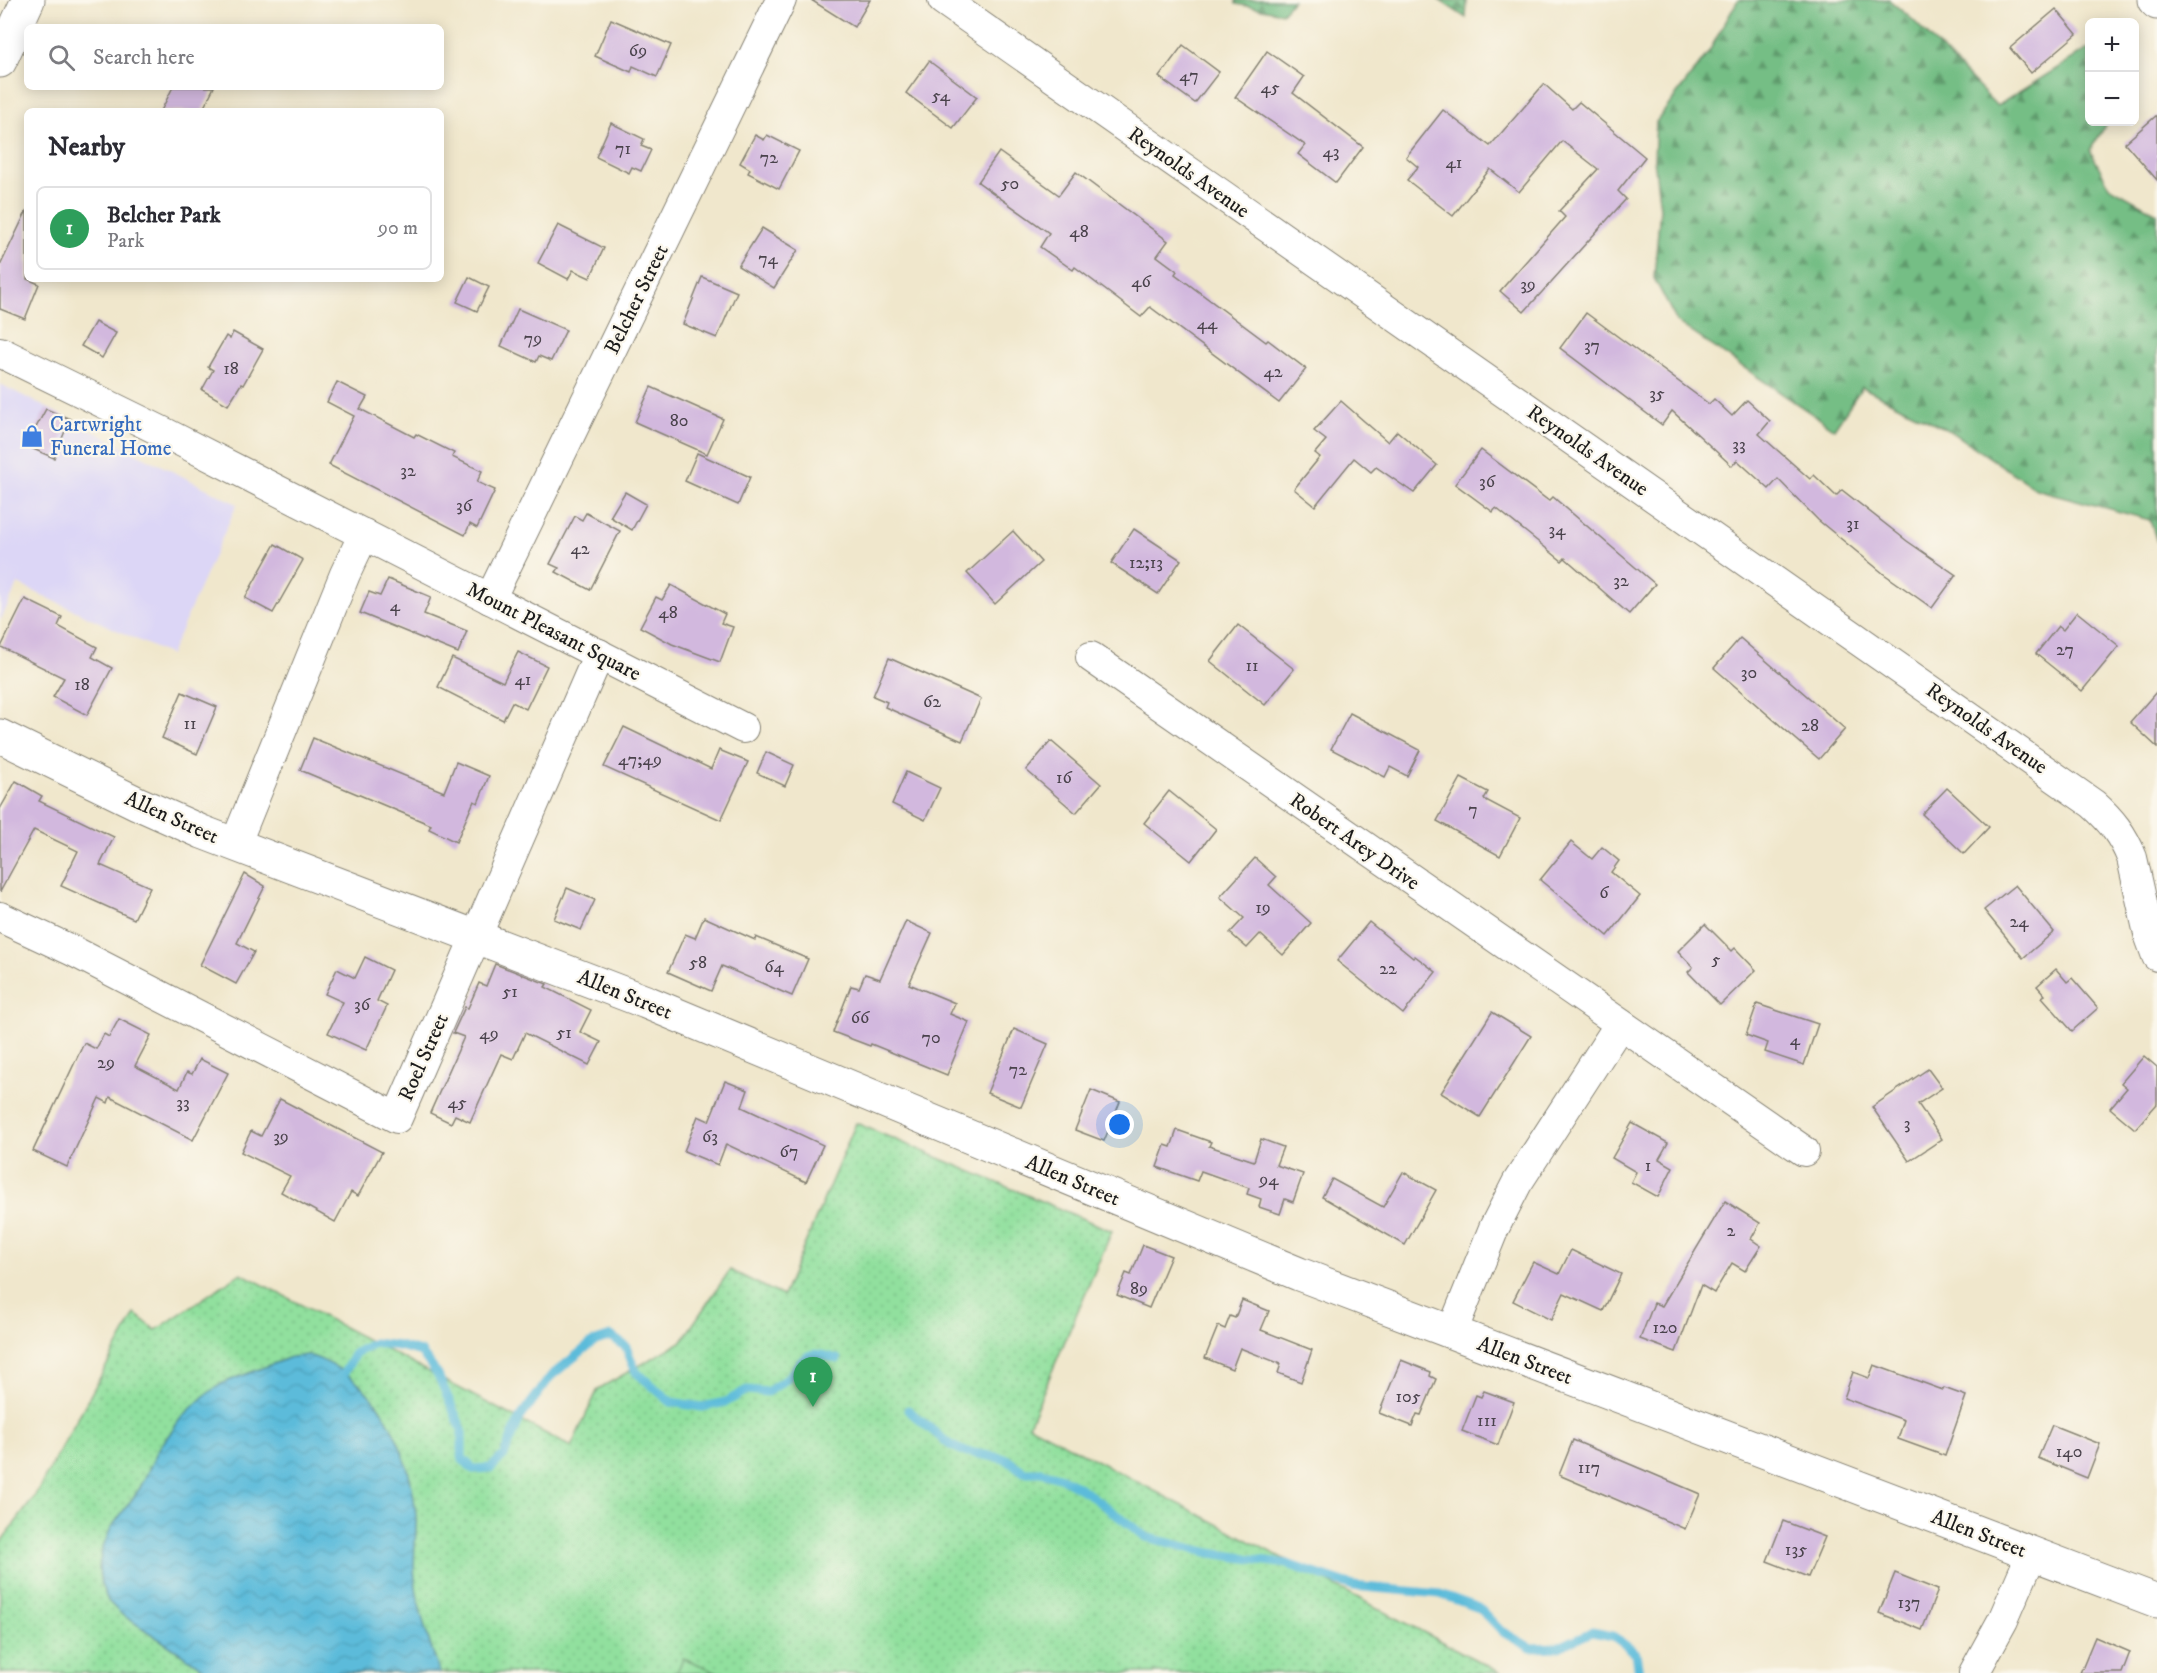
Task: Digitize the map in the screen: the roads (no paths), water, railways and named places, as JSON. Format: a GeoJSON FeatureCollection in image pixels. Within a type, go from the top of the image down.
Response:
{"type":"FeatureCollection","features":[{"type":"Feature","properties":{"kind":"street"},"geometry":{"type":"LineString","coordinates":[[0,61],[28,0]]}},
{"type":"Feature","properties":{"kind":"street","name":"Belcher Street"},"geometry":{"type":"LineString","coordinates":[[490,599],[781,0]]}},
{"type":"Feature","properties":{"kind":"street","name":"Reynolds Avenue"},"geometry":{"type":"LineString","coordinates":[[943,0],[2093,804],[2115,824],[2128,846],[2149,934],[2157,956]]}},
{"type":"Feature","properties":{"kind":"street","name":"Mount Pleasant Square"},"geometry":{"type":"LineString","coordinates":[[0,352],[167,434],[743,728]]}},
{"type":"Feature","properties":{"kind":"street"},"geometry":{"type":"LineString","coordinates":[[235,845],[345,574],[364,534]]}},
{"type":"Feature","properties":{"kind":"street","name":"Roel Street"},"geometry":{"type":"LineString","coordinates":[[0,916],[74,951],[397,1118],[599,654]]}},
{"type":"Feature","properties":{"kind":"street","name":"Robert Arey Drive"},"geometry":{"type":"LineString","coordinates":[[1091,657],[1804,1151]]}},
{"type":"Feature","properties":{"kind":"street","name":"Allen Street"},"geometry":{"type":"LineString","coordinates":[[0,736],[137,803],[235,845],[477,936],[688,1019],[1256,1257],[2157,1601]]}},
{"type":"Feature","properties":{"kind":"street"},"geometry":{"type":"LineString","coordinates":[[1452,1332],[1494,1228],[1517,1183],[1620,1024]]}},
{"type":"Feature","properties":{"kind":"street"},"geometry":{"type":"LineString","coordinates":[[1974,1673],[2003,1620],[2032,1553]]}},
{"type":"Feature","properties":{"kind":"water"},"geometry":{"type":"Polygon","coordinates":[[[308,1355],[332,1365],[354,1379],[386,1418],[398,1441],[413,1490],[416,1516],[414,1564],[419,1604],[440,1673],[210,1673],[121,1614],[108,1601],[101,1584],[99,1568],[102,1549],[111,1528],[140,1488],[158,1450],[181,1418],[204,1396],[223,1383],[291,1357],[308,1355]]]}},
{"type":"Feature","properties":{"kind":"waterway"},"geometry":{"type":"LineString","coordinates":[[344,1373],[355,1353],[374,1343],[421,1352],[438,1375],[462,1430],[462,1458],[473,1469],[491,1468],[504,1455],[520,1418],[551,1376],[593,1342],[611,1336],[626,1347],[636,1372],[671,1402],[702,1407],[726,1402],[747,1390],[767,1392],[785,1380],[809,1355],[837,1359]]}},
{"type":"Feature","properties":{"kind":"waterway"},"geometry":{"type":"LineString","coordinates":[[908,1410],[950,1445],[963,1451],[1006,1459],[1024,1472],[1042,1472],[1062,1478],[1086,1492],[1146,1537],[1210,1553],[1287,1564],[1353,1586],[1440,1594],[1479,1608],[1501,1631],[1531,1648],[1559,1647],[1592,1632],[1613,1636],[1636,1653],[1639,1673]]}},
{"type":"Feature","properties":{"kind":"place","name":"Cartwright Funeral Home"},"geometry":{"type":"Point","coordinates":[32,436]}},
{"type":"Feature","properties":{"kind":"place","name":"Belcher Park"},"geometry":{"type":"Point","coordinates":[813,1407]}}]}
